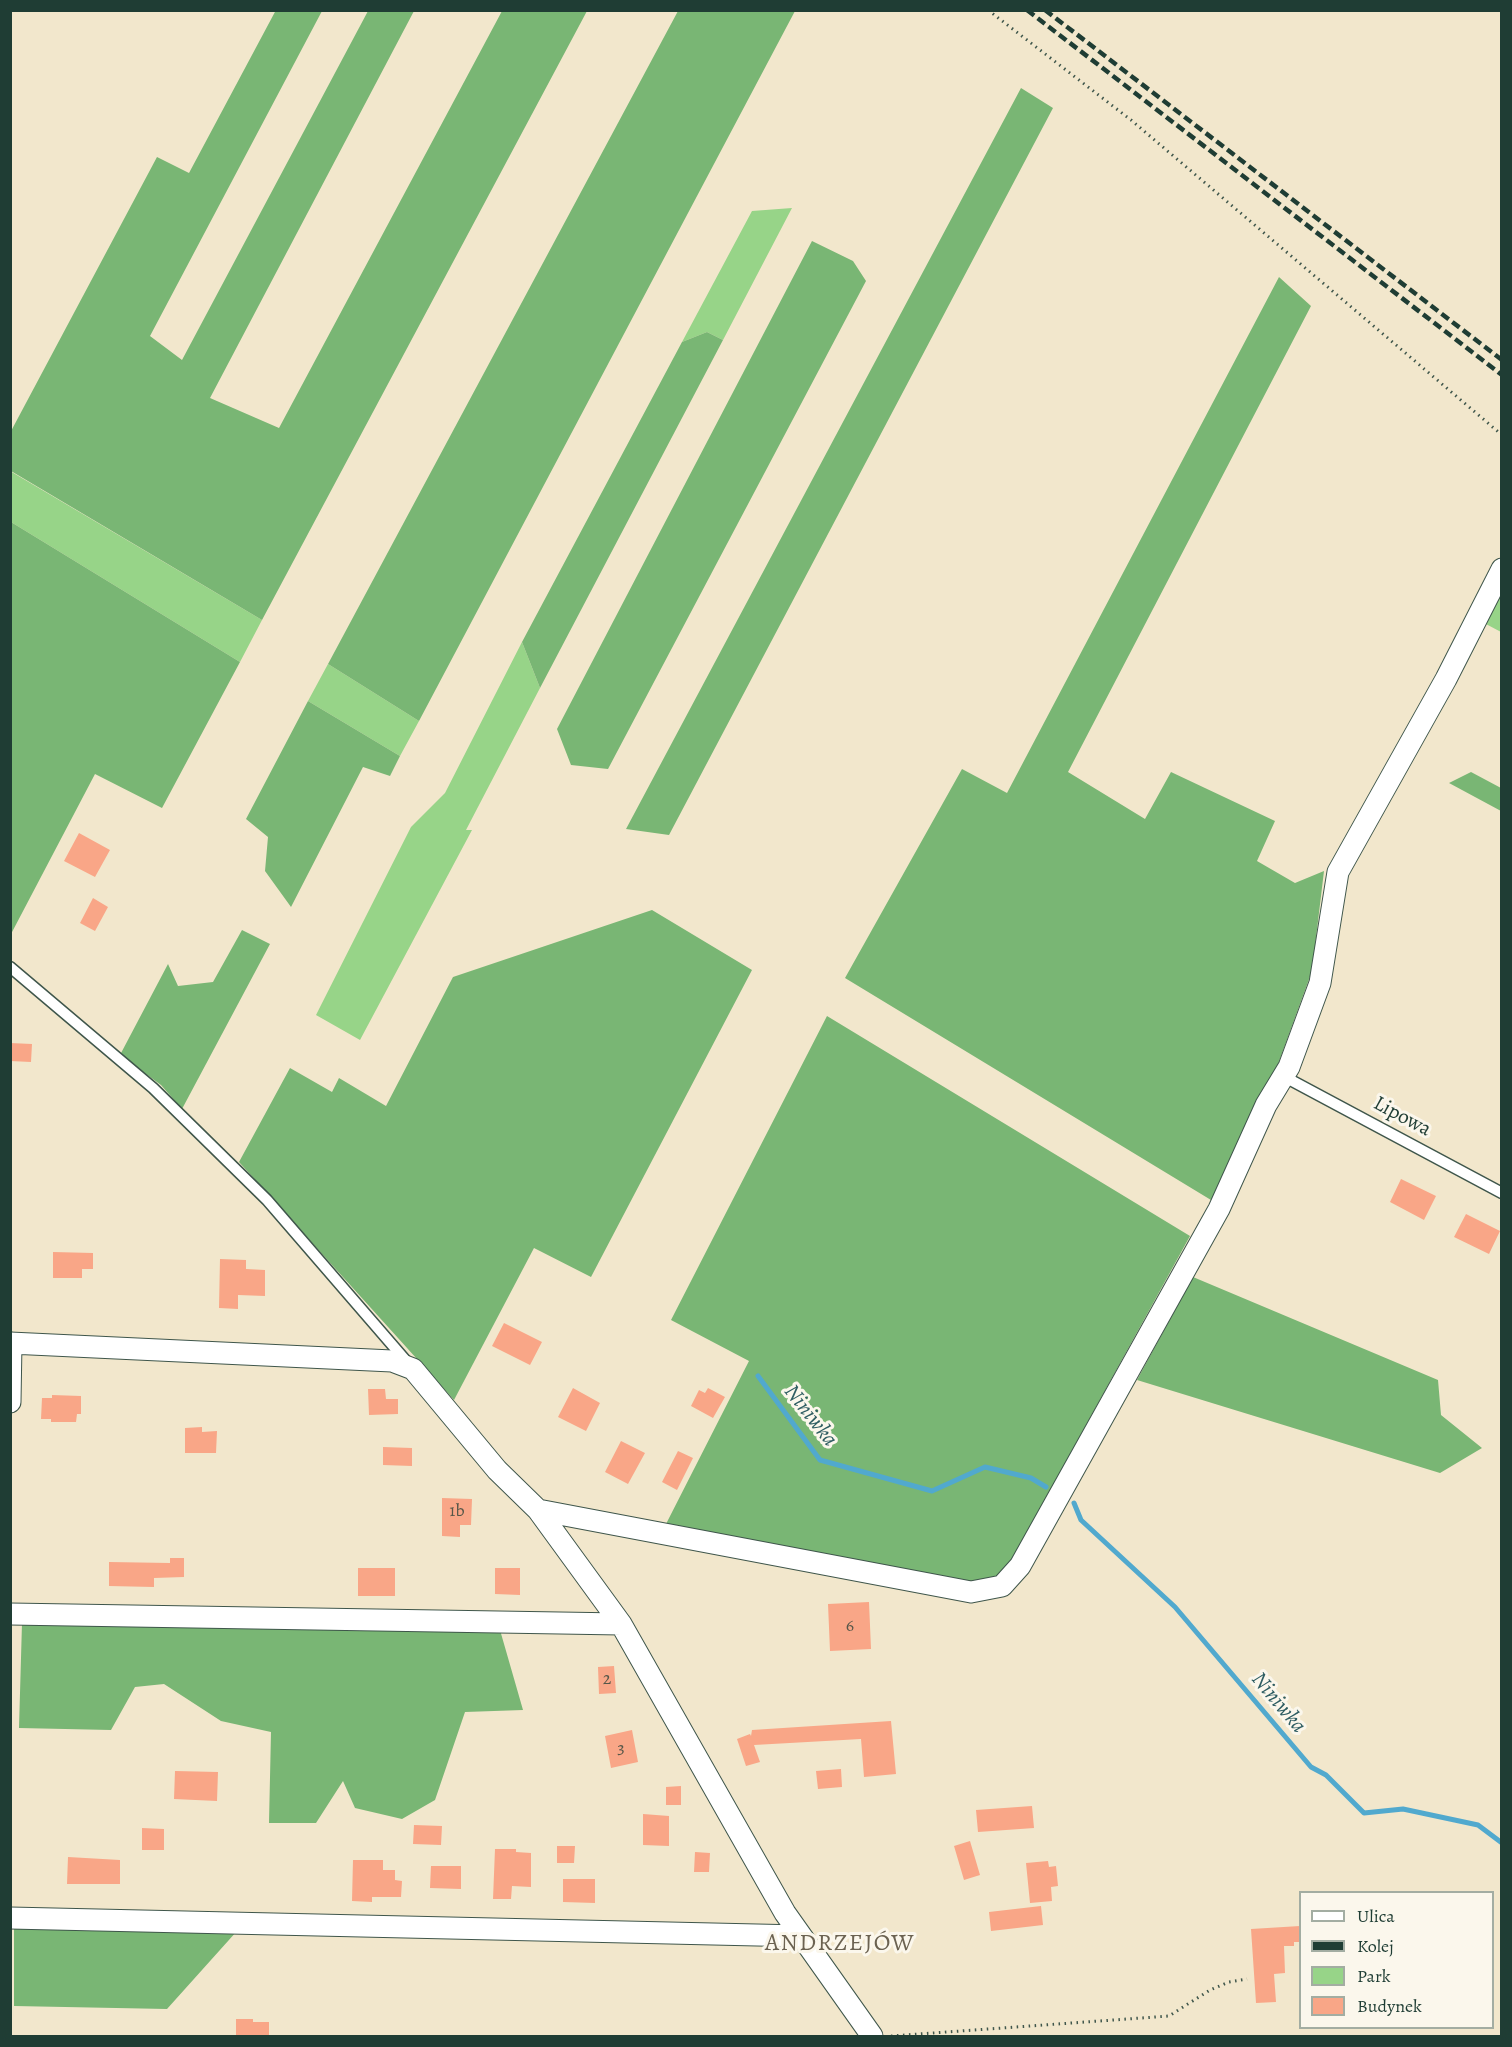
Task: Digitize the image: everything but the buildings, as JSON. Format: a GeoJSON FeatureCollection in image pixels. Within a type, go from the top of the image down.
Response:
{"type":"FeatureCollection","features":[{"type":"Feature","properties":{"kind":"street"},"geometry":{"type":"LineString","coordinates":[[538,1510],[971,1592],[1002,1586],[1020,1566],[1213,1220],[1266,1105],[1289,1067],[1320,982],[1338,872],[1446,679],[1502,570]]}},
{"type":"Feature","properties":{"kind":"street"},"geometry":{"type":"LineString","coordinates":[[10,1402],[11,1343],[392,1361],[413,1369],[497,1470],[538,1510],[621,1624],[785,1913],[872,2037]]}},
{"type":"Feature","properties":{"kind":"street"},"geometry":{"type":"LineString","coordinates":[[10,1614],[621,1624]]}},
{"type":"Feature","properties":{"kind":"street"},"geometry":{"type":"LineString","coordinates":[[10,1918],[801,1936]]}},
{"type":"Feature","properties":{"kind":"lane"},"geometry":{"type":"LineString","coordinates":[[10,967],[153,1088],[267,1200],[413,1369]]}},
{"type":"Feature","properties":{"kind":"lane","name":"Lipowa"},"geometry":{"type":"LineString","coordinates":[[1284,1076],[1502,1193]]}},
{"type":"Feature","properties":{"kind":"path"},"geometry":{"type":"LineString","coordinates":[[988,10],[1131,120],[1502,435]]}},
{"type":"Feature","properties":{"kind":"path"},"geometry":{"type":"LineString","coordinates":[[880,2037],[1169,2016],[1210,1990],[1229,1982],[1247,1979]]}},
{"type":"Feature","properties":{"kind":"green space"},"geometry":{"type":"Polygon","coordinates":[[[276,10],[322,11],[150,336],[182,360],[368,11],[414,11],[210,398],[279,428],[502,11],[587,11],[262,620],[11,471],[10,433],[157,157],[189,173],[276,10]]]}},
{"type":"Feature","properties":{"kind":"green space"},"geometry":{"type":"Polygon","coordinates":[[[678,11],[795,11],[419,721],[328,664],[678,11]]]}},
{"type":"Feature","properties":{"kind":"green space"},"geometry":{"type":"Polygon","coordinates":[[[1021,88],[1053,108],[669,835],[626,829],[1021,88]]]}},
{"type":"Feature","properties":{"kind":"green space"},"geometry":{"type":"Polygon","coordinates":[[[792,208],[723,340],[707,332],[682,342],[752,211],[792,208]]]}},
{"type":"Feature","properties":{"kind":"green space"},"geometry":{"type":"Polygon","coordinates":[[[812,241],[853,261],[866,281],[608,769],[571,765],[557,729],[812,241]]]}},
{"type":"Feature","properties":{"kind":"green space"},"geometry":{"type":"Polygon","coordinates":[[[1279,277],[1311,306],[1068,772],[1145,819],[1171,772],[1275,821],[1257,861],[1295,883],[1324,871],[1312,971],[1277,1067],[1211,1200],[845,978],[962,769],[1007,793],[1279,277]]]}},
{"type":"Feature","properties":{"kind":"green space"},"geometry":{"type":"Polygon","coordinates":[[[707,332],[723,340],[540,688],[522,642],[682,342],[707,332]]]}},
{"type":"Feature","properties":{"kind":"green space"},"geometry":{"type":"Polygon","coordinates":[[[10,471],[262,620],[240,662],[11,522],[10,471]]]}},
{"type":"Feature","properties":{"kind":"green space"},"geometry":{"type":"Polygon","coordinates":[[[11,522],[240,662],[162,808],[95,774],[11,934],[11,522]]]}},
{"type":"Feature","properties":{"kind":"green space"},"geometry":{"type":"Polygon","coordinates":[[[1501,590],[1501,632],[1484,623],[1501,590]]]}},
{"type":"Feature","properties":{"kind":"green space"},"geometry":{"type":"Polygon","coordinates":[[[522,642],[540,688],[466,830],[472,830],[360,1040],[316,1015],[411,827],[445,793],[522,642]]]}},
{"type":"Feature","properties":{"kind":"green space"},"geometry":{"type":"Polygon","coordinates":[[[328,664],[419,721],[400,756],[308,701],[328,664]]]}},
{"type":"Feature","properties":{"kind":"green space"},"geometry":{"type":"Polygon","coordinates":[[[308,701],[400,756],[390,776],[363,767],[291,907],[265,871],[268,837],[246,819],[308,701]]]}},
{"type":"Feature","properties":{"kind":"green space"},"geometry":{"type":"Polygon","coordinates":[[[1471,772],[1501,788],[1501,811],[1449,783],[1471,772]]]}},
{"type":"Feature","properties":{"kind":"green space"},"geometry":{"type":"Polygon","coordinates":[[[652,910],[752,970],[591,1277],[534,1248],[454,1400],[239,1162],[290,1068],[332,1092],[339,1078],[386,1106],[453,977],[652,910]]]}},
{"type":"Feature","properties":{"kind":"green space"},"geometry":{"type":"Polygon","coordinates":[[[242,930],[270,944],[182,1109],[161,1085],[120,1055],[168,964],[178,986],[213,982],[242,930]]]}},
{"type":"Feature","properties":{"kind":"green space"},"geometry":{"type":"Polygon","coordinates":[[[827,1016],[1190,1236],[1003,1576],[970,1581],[666,1524],[749,1361],[671,1320],[827,1016]]]}},
{"type":"Feature","properties":{"kind":"green space"},"geometry":{"type":"Polygon","coordinates":[[[1193,1277],[1438,1380],[1441,1415],[1482,1448],[1440,1473],[1137,1380],[1193,1277]]]}},
{"type":"Feature","properties":{"kind":"green space"},"geometry":{"type":"Polygon","coordinates":[[[22,1623],[500,1630],[523,1710],[465,1712],[435,1800],[402,1819],[355,1808],[343,1781],[316,1823],[269,1823],[271,1732],[221,1721],[164,1684],[135,1687],[111,1730],[19,1728],[22,1623]]]}},
{"type":"Feature","properties":{"kind":"green space"},"geometry":{"type":"Polygon","coordinates":[[[14,1927],[237,1931],[167,2009],[14,2006],[14,1927]]]}},
{"type":"Feature","properties":{"kind":"waterway","name":"Niniwka"},"geometry":{"type":"LineString","coordinates":[[758,1376],[820,1460],[932,1491],[985,1467],[1031,1478],[1046,1487]]}},
{"type":"Feature","properties":{"kind":"waterway","name":"Niniwka"},"geometry":{"type":"LineString","coordinates":[[1074,1503],[1081,1520],[1175,1607],[1311,1767],[1326,1775],[1364,1813],[1403,1809],[1478,1825],[1502,1843]]}},
{"type":"Feature","properties":{"kind":"railway"},"geometry":{"type":"LineString","coordinates":[[1027,10],[1502,375]]}},
{"type":"Feature","properties":{"kind":"railway"},"geometry":{"type":"LineString","coordinates":[[1045,10],[1502,360]]}},
{"type":"Feature","properties":{"kind":"district","name":"ANDRZEJÓW"},"geometry":{"type":"Point","coordinates":[840,1944]}}]}
